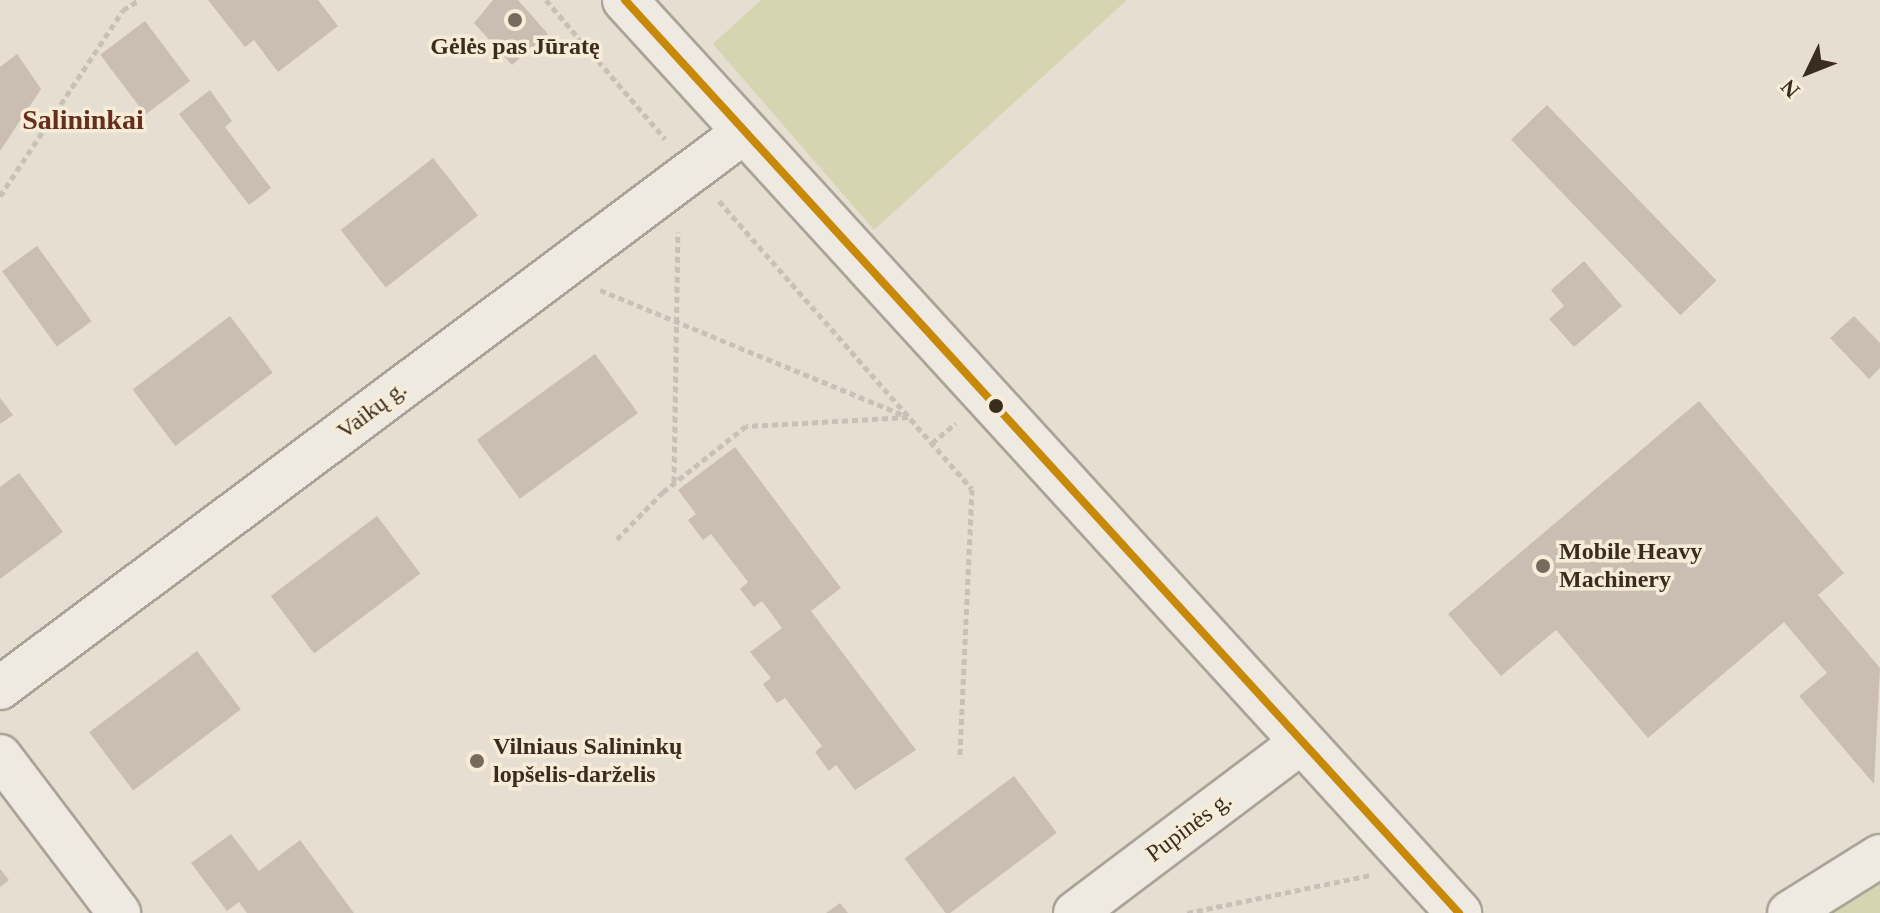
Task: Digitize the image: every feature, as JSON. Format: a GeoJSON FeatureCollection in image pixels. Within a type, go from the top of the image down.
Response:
{"type":"FeatureCollection","features":[{"type":"Feature","properties":{"kind":"main road"},"geometry":{"type":"LineString","coordinates":[[625,0],[1459,913]]}},
{"type":"Feature","properties":{"kind":"street","name":"Vaikų g."},"geometry":{"type":"LineString","coordinates":[[0,688],[744,132]]}},
{"type":"Feature","properties":{"kind":"street","name":"Pupinės g."},"geometry":{"type":"LineString","coordinates":[[1075,913],[1302,742]]}},
{"type":"Feature","properties":{"kind":"street"},"geometry":{"type":"LineString","coordinates":[[0,756],[119,913]]}},
{"type":"Feature","properties":{"kind":"street"},"geometry":{"type":"LineString","coordinates":[[1789,913],[1880,856]]}},
{"type":"Feature","properties":{"kind":"path"},"geometry":{"type":"LineString","coordinates":[[0,196],[123,10],[139,0]]}},
{"type":"Feature","properties":{"kind":"path"},"geometry":{"type":"LineString","coordinates":[[546,0],[686,176],[972,489],[960,756]]}},
{"type":"Feature","properties":{"kind":"path"},"geometry":{"type":"LineString","coordinates":[[674,483],[675,321],[686,176]]}},
{"type":"Feature","properties":{"kind":"path"},"geometry":{"type":"LineString","coordinates":[[556,272],[908,417]]}},
{"type":"Feature","properties":{"kind":"path"},"geometry":{"type":"LineString","coordinates":[[617,539],[674,483],[746,426],[908,417]]}},
{"type":"Feature","properties":{"kind":"path"},"geometry":{"type":"LineString","coordinates":[[1187,913],[1377,874],[1427,878]]}},
{"type":"Feature","properties":{"kind":"green space"},"geometry":{"type":"Polygon","coordinates":[[[761,0],[1127,0],[874,230],[713,44],[761,0]]]}},
{"type":"Feature","properties":{"kind":"green space"},"geometry":{"type":"Polygon","coordinates":[[[1880,880],[1880,913],[1831,913],[1880,880]]]}},
{"type":"Feature","properties":{"kind":"building"},"geometry":{"type":"Polygon","coordinates":[[[208,0],[318,0],[338,26],[278,72],[254,40],[245,47],[208,0]]]}},
{"type":"Feature","properties":{"kind":"building"},"geometry":{"type":"Polygon","coordinates":[[[493,0],[518,0],[548,34],[512,65],[474,23],[493,0]]]}},
{"type":"Feature","properties":{"kind":"building"},"geometry":{"type":"Polygon","coordinates":[[[145,21],[190,81],[145,115],[100,55],[145,21]]]}},
{"type":"Feature","properties":{"kind":"building"},"geometry":{"type":"Polygon","coordinates":[[[17,54],[41,89],[0,151],[0,67],[17,54]]]}},
{"type":"Feature","properties":{"kind":"building"},"geometry":{"type":"Polygon","coordinates":[[[210,90],[232,121],[225,127],[271,188],[249,205],[179,114],[210,90]]]}},
{"type":"Feature","properties":{"kind":"building"},"geometry":{"type":"Polygon","coordinates":[[[1547,105],[1716,281],[1681,315],[1511,140],[1547,105]]]}},
{"type":"Feature","properties":{"kind":"building"},"geometry":{"type":"Polygon","coordinates":[[[433,158],[478,216],[386,288],[341,230],[433,158]]]}},
{"type":"Feature","properties":{"kind":"building"},"geometry":{"type":"Polygon","coordinates":[[[37,246],[92,321],[57,347],[2,271],[37,246]]]}},
{"type":"Feature","properties":{"kind":"building"},"geometry":{"type":"Polygon","coordinates":[[[1584,261],[1622,306],[1574,347],[1549,319],[1564,306],[1551,290],[1584,261]]]}},
{"type":"Feature","properties":{"kind":"building"},"geometry":{"type":"Polygon","coordinates":[[[230,316],[273,373],[175,446],[133,389],[230,316]]]}},
{"type":"Feature","properties":{"kind":"building"},"geometry":{"type":"Polygon","coordinates":[[[1854,316],[1880,343],[1880,368],[1869,379],[1830,338],[1854,316]]]}},
{"type":"Feature","properties":{"kind":"building"},"geometry":{"type":"Polygon","coordinates":[[[595,354],[638,413],[520,499],[477,440],[595,354]]]}},
{"type":"Feature","properties":{"kind":"building"},"geometry":{"type":"Polygon","coordinates":[[[0,398],[13,415],[0,424],[0,398]]]}},
{"type":"Feature","properties":{"kind":"building"},"geometry":{"type":"Polygon","coordinates":[[[1699,401],[1844,573],[1818,595],[1880,668],[1874,784],[1799,696],[1827,673],[1784,622],[1648,738],[1556,630],[1501,676],[1448,614],[1699,401]]]}},
{"type":"Feature","properties":{"kind":"building"},"geometry":{"type":"Polygon","coordinates":[[[735,447],[841,588],[811,611],[916,750],[855,790],[836,765],[829,771],[815,752],[822,746],[785,698],[777,703],[763,684],[771,678],[750,652],[782,628],[762,601],[754,607],[740,589],[748,582],[711,534],[703,540],[688,520],[696,514],[678,490],[735,447]]]}},
{"type":"Feature","properties":{"kind":"building"},"geometry":{"type":"Polygon","coordinates":[[[19,473],[63,532],[0,579],[0,487],[19,473]]]}},
{"type":"Feature","properties":{"kind":"building"},"geometry":{"type":"Polygon","coordinates":[[[377,516],[420,574],[314,654],[271,596],[377,516]]]}},
{"type":"Feature","properties":{"kind":"building"},"geometry":{"type":"Polygon","coordinates":[[[197,651],[241,709],[133,791],[89,732],[197,651]]]}},
{"type":"Feature","properties":{"kind":"building"},"geometry":{"type":"Polygon","coordinates":[[[1014,776],[1057,833],[950,913],[946,913],[905,858],[1014,776]]]}},
{"type":"Feature","properties":{"kind":"building"},"geometry":{"type":"Polygon","coordinates":[[[231,834],[259,871],[300,840],[354,913],[247,913],[239,902],[227,911],[191,863],[231,834]]]}},
{"type":"Feature","properties":{"kind":"building"},"geometry":{"type":"Polygon","coordinates":[[[0,869],[9,880],[0,887],[0,869]]]}},
{"type":"Feature","properties":{"kind":"building"},"geometry":{"type":"Polygon","coordinates":[[[840,903],[848,913],[826,913],[840,903]]]}},
{"type":"Feature","properties":{"kind":"transit line"},"geometry":{"type":"LineString","coordinates":[[625,0],[1459,913]]}},
{"type":"Feature","properties":{"kind":"place","name":"Gėlės pas Jūratę"},"geometry":{"type":"Point","coordinates":[515,20]}},
{"type":"Feature","properties":{"kind":"place","name":"Mobile Heavy Machinery"},"geometry":{"type":"Point","coordinates":[1543,566]}},
{"type":"Feature","properties":{"kind":"place","name":"Vilniaus Salininkų lopšelis-darželis"},"geometry":{"type":"Point","coordinates":[477,761]}},
{"type":"Feature","properties":{"kind":"district","name":"Salininkai"},"geometry":{"type":"Point","coordinates":[83,120]}}]}
